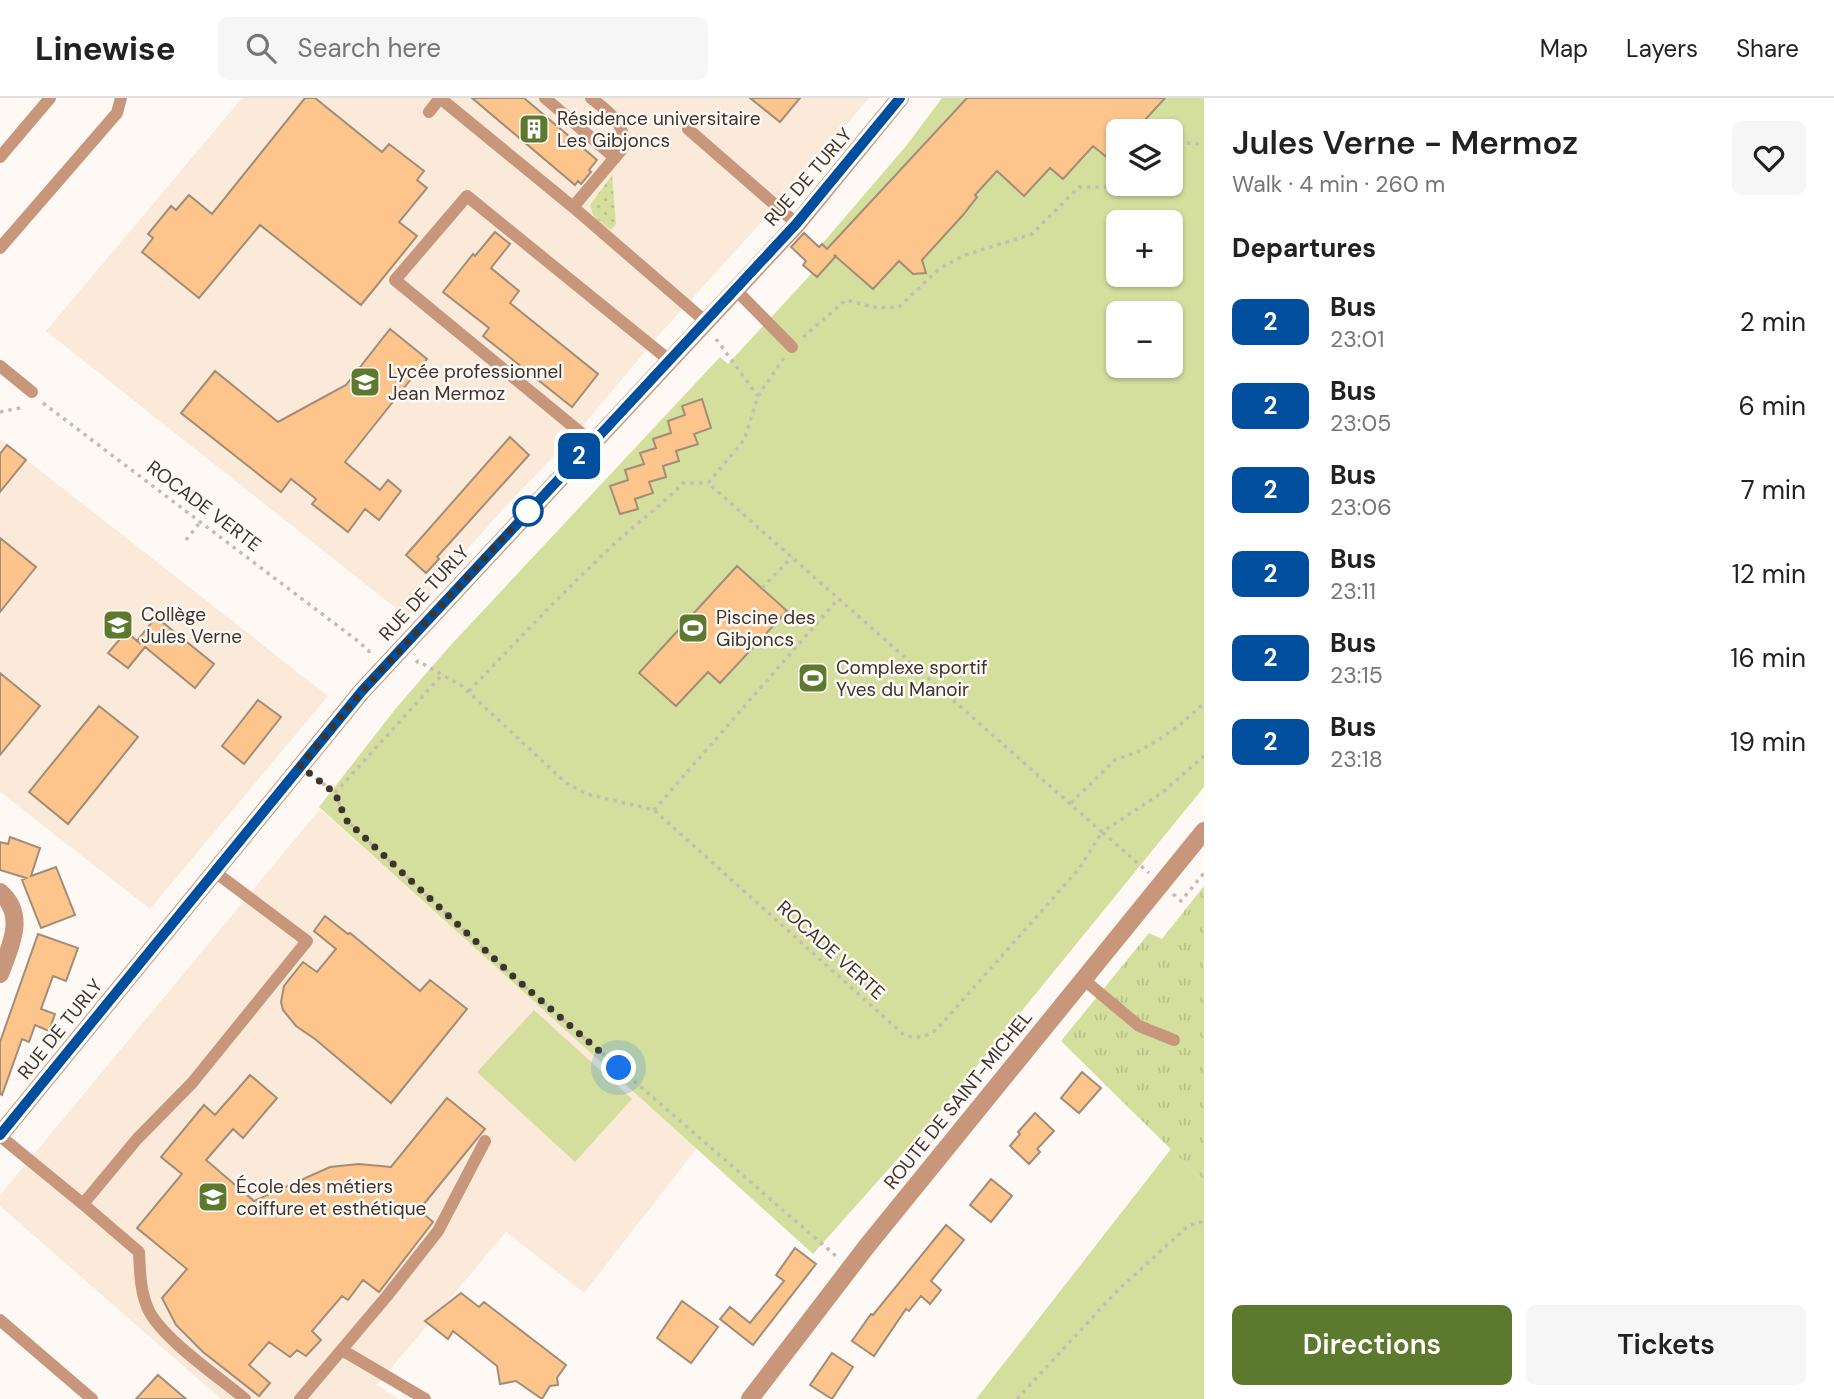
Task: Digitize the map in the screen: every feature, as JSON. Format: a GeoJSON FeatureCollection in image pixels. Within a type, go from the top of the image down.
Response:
{"type":"FeatureCollection","features":[{"type":"Feature","properties":{"kind":"street","name":"RUE DE TURLY"},"geometry":{"type":"LineString","coordinates":[[0,1135],[362,691],[797,223],[900,98]]}},
{"type":"Feature","properties":{"kind":"street","name":"ROUTE DE SAINT-MICHEL"},"geometry":{"type":"LineString","coordinates":[[750,1399],[850,1268],[1204,831]]}},
{"type":"Feature","properties":{"kind":"street"},"geometry":{"type":"LineString","coordinates":[[0,892],[9,901],[16,921],[12,944],[0,974]]}},
{"type":"Feature","properties":{"kind":"lane"},"geometry":{"type":"LineString","coordinates":[[0,157],[50,98]]}},
{"type":"Feature","properties":{"kind":"lane"},"geometry":{"type":"LineString","coordinates":[[0,248],[117,113],[121,98]]}},
{"type":"Feature","properties":{"kind":"lane"},"geometry":{"type":"LineString","coordinates":[[429,111],[440,98],[573,207],[705,321]]}},
{"type":"Feature","properties":{"kind":"lane"},"geometry":{"type":"LineString","coordinates":[[545,98],[615,158]]}},
{"type":"Feature","properties":{"kind":"lane"},"geometry":{"type":"LineString","coordinates":[[573,207],[623,149],[625,139],[622,127],[613,116],[591,98]]}},
{"type":"Feature","properties":{"kind":"lane"},"geometry":{"type":"LineString","coordinates":[[688,129],[797,223]]}},
{"type":"Feature","properties":{"kind":"lane"},"geometry":{"type":"LineString","coordinates":[[592,442],[396,280],[467,196],[669,360]]}},
{"type":"Feature","properties":{"kind":"lane"},"geometry":{"type":"LineString","coordinates":[[735,289],[792,346]]}},
{"type":"Feature","properties":{"kind":"lane"},"geometry":{"type":"LineString","coordinates":[[0,366],[32,392]]}},
{"type":"Feature","properties":{"kind":"lane"},"geometry":{"type":"LineString","coordinates":[[83,1204],[137,1139],[192,1083],[307,941],[215,873]]}},
{"type":"Feature","properties":{"kind":"lane"},"geometry":{"type":"LineString","coordinates":[[1083,979],[1139,1026],[1174,1040]]}},
{"type":"Feature","properties":{"kind":"lane"},"geometry":{"type":"LineString","coordinates":[[0,1135],[139,1252],[140,1284],[149,1311],[168,1335],[245,1399]]}},
{"type":"Feature","properties":{"kind":"lane"},"geometry":{"type":"LineString","coordinates":[[300,1399],[438,1231],[485,1141]]}},
{"type":"Feature","properties":{"kind":"lane"},"geometry":{"type":"LineString","coordinates":[[0,1320],[92,1399]]}},
{"type":"Feature","properties":{"kind":"lane"},"geometry":{"type":"LineString","coordinates":[[342,1350],[425,1399]]}},
{"type":"Feature","properties":{"kind":"path"},"geometry":{"type":"LineString","coordinates":[[1183,145],[1204,144]]}},
{"type":"Feature","properties":{"kind":"path"},"geometry":{"type":"LineString","coordinates":[[708,482],[744,440],[758,397],[792,346],[846,300],[877,308],[899,307],[940,268],[965,255],[1032,234],[1079,187],[1106,187]]}},
{"type":"Feature","properties":{"kind":"path"},"geometry":{"type":"LineString","coordinates":[[705,321],[758,397]]}},
{"type":"Feature","properties":{"kind":"path","name":"ROCADE VERTE"},"geometry":{"type":"LineString","coordinates":[[0,412],[45,403],[359,642],[369,651],[371,666]]}},
{"type":"Feature","properties":{"kind":"path"},"geometry":{"type":"LineString","coordinates":[[469,692],[612,545],[659,508],[683,483],[708,482],[1181,901],[1204,873]]}},
{"type":"Feature","properties":{"kind":"path"},"geometry":{"type":"LineString","coordinates":[[186,540],[201,521]]}},
{"type":"Feature","properties":{"kind":"path"},"geometry":{"type":"LineString","coordinates":[[762,588],[792,557]]}},
{"type":"Feature","properties":{"kind":"path"},"geometry":{"type":"LineString","coordinates":[[654,810],[838,599]]}},
{"type":"Feature","properties":{"kind":"path","name":"ROCADE VERTE"},"geometry":{"type":"LineString","coordinates":[[411,668],[418,661],[469,692],[566,783],[587,794],[654,810],[910,1038],[927,1035],[936,1030],[1079,869],[1102,832]]}},
{"type":"Feature","properties":{"kind":"path"},"geometry":{"type":"LineString","coordinates":[[335,793],[442,675]]}},
{"type":"Feature","properties":{"kind":"path"},"geometry":{"type":"LineString","coordinates":[[1071,803],[1115,760],[1158,740],[1204,703]]}},
{"type":"Feature","properties":{"kind":"path"},"geometry":{"type":"LineString","coordinates":[[1102,832],[1163,792],[1204,756]]}},
{"type":"Feature","properties":{"kind":"path"},"geometry":{"type":"LineString","coordinates":[[300,766],[335,793],[346,820],[515,978],[850,1268]]}},
{"type":"Feature","properties":{"kind":"path"},"geometry":{"type":"LineString","coordinates":[[1017,1399],[1115,1293],[1188,1226],[1200,1222],[1204,1224]]}},
{"type":"Feature","properties":{"kind":"shaded area","name":"Lycée professionnel Jean Mermoz"},"geometry":{"type":"Polygon","coordinates":[[[242,98],[869,98],[796,184],[659,335],[580,429],[503,509],[407,617],[46,331],[242,98]]]}},
{"type":"Feature","properties":{"kind":"shaded area","name":"Collège Jules Verne"},"geometry":{"type":"Polygon","coordinates":[[[0,439],[328,696],[150,909],[0,792],[0,439]]]}},
{"type":"Feature","properties":{"kind":"shaded area"},"geometry":{"type":"Polygon","coordinates":[[[320,809],[697,1148],[584,1293],[506,1232],[377,1385],[398,1399],[221,1399],[0,1206],[0,1195],[320,809]]]}},
{"type":"Feature","properties":{"kind":"green space","name":"Complexe sportif Yves du Manoir"},"geometry":{"type":"Polygon","coordinates":[[[942,98],[1204,98],[1204,787],[942,1109],[813,1254],[319,807],[397,707],[449,647],[720,357],[728,364],[812,273],[817,277],[835,257],[822,244],[906,146],[942,98]]]}},
{"type":"Feature","properties":{"kind":"green space"},"geometry":{"type":"Polygon","coordinates":[[[612,175],[616,224],[611,230],[594,217],[590,205],[612,175]]]}},
{"type":"Feature","properties":{"kind":"green space"},"geometry":{"type":"Polygon","coordinates":[[[1204,886],[1204,1182],[1061,1041],[1149,933],[1162,939],[1204,886]]]}},
{"type":"Feature","properties":{"kind":"green space"},"geometry":{"type":"Polygon","coordinates":[[[534,1010],[632,1099],[575,1162],[477,1072],[534,1010]]]}},
{"type":"Feature","properties":{"kind":"green space"},"geometry":{"type":"Polygon","coordinates":[[[1171,1149],[1204,1182],[1204,1399],[976,1399],[1171,1149]]]}},
{"type":"Feature","properties":{"kind":"building"},"geometry":{"type":"Polygon","coordinates":[[[305,98],[315,98],[382,152],[389,144],[424,171],[417,180],[427,188],[399,222],[417,236],[361,305],[260,225],[199,298],[142,252],[153,238],[148,234],[171,206],[176,210],[189,195],[212,214],[305,98]]]}},
{"type":"Feature","properties":{"kind":"building","name":"Résidence universitaire Les Gibjoncs"},"geometry":{"type":"Polygon","coordinates":[[[472,98],[524,98],[597,160],[589,170],[591,172],[581,184],[578,181],[575,185],[472,98]]]}},
{"type":"Feature","properties":{"kind":"building"},"geometry":{"type":"Polygon","coordinates":[[[750,98],[800,98],[780,122],[750,98]]]}},
{"type":"Feature","properties":{"kind":"building"},"geometry":{"type":"Polygon","coordinates":[[[967,98],[1165,98],[1146,119],[1106,119],[1106,157],[1093,146],[1063,179],[1050,168],[1024,196],[997,171],[975,195],[977,197],[963,215],[922,260],[926,273],[913,274],[899,261],[873,289],[836,256],[817,277],[803,265],[806,261],[791,247],[804,233],[819,247],[822,244],[827,249],[967,98]]]}},
{"type":"Feature","properties":{"kind":"building"},"geometry":{"type":"Polygon","coordinates":[[[495,232],[510,244],[491,268],[519,291],[510,303],[598,374],[572,407],[483,336],[489,328],[443,292],[473,254],[475,256],[495,232]]]}},
{"type":"Feature","properties":{"kind":"building"},"geometry":{"type":"Polygon","coordinates":[[[390,329],[427,359],[345,462],[380,490],[388,480],[401,491],[379,520],[365,509],[348,532],[312,504],[316,499],[291,479],[281,492],[181,413],[215,371],[278,422],[346,385],[390,329]]]}},
{"type":"Feature","properties":{"kind":"building"},"geometry":{"type":"Polygon","coordinates":[[[702,399],[711,428],[694,434],[698,444],[676,451],[679,461],[663,466],[666,477],[649,482],[653,493],[635,499],[638,509],[620,514],[610,486],[628,480],[625,470],[644,464],[640,453],[656,448],[653,439],[671,433],[668,421],[685,415],[682,406],[702,399]]]}},
{"type":"Feature","properties":{"kind":"building"},"geometry":{"type":"Polygon","coordinates":[[[510,437],[529,455],[437,557],[439,559],[426,573],[406,555],[510,437]]]}},
{"type":"Feature","properties":{"kind":"building"},"geometry":{"type":"Polygon","coordinates":[[[7,445],[26,460],[0,492],[0,454],[7,445]]]}},
{"type":"Feature","properties":{"kind":"building"},"geometry":{"type":"Polygon","coordinates":[[[0,538],[36,567],[0,612],[0,538]]]}},
{"type":"Feature","properties":{"kind":"building"},"geometry":{"type":"Polygon","coordinates":[[[737,566],[787,611],[720,683],[708,672],[676,706],[639,673],[737,566]]]}},
{"type":"Feature","properties":{"kind":"building"},"geometry":{"type":"Polygon","coordinates":[[[156,617],[214,664],[195,688],[145,647],[128,668],[108,653],[126,632],[137,641],[156,617]]]}},
{"type":"Feature","properties":{"kind":"building"},"geometry":{"type":"Polygon","coordinates":[[[0,673],[40,706],[0,755],[0,673]]]}},
{"type":"Feature","properties":{"kind":"building"},"geometry":{"type":"Polygon","coordinates":[[[258,700],[281,717],[244,764],[222,746],[258,700]]]}},
{"type":"Feature","properties":{"kind":"building"},"geometry":{"type":"Polygon","coordinates":[[[99,706],[138,737],[68,824],[29,792],[99,706]]]}},
{"type":"Feature","properties":{"kind":"building"},"geometry":{"type":"Polygon","coordinates":[[[10,837],[40,848],[31,876],[56,867],[75,915],[41,928],[22,880],[26,878],[0,870],[0,842],[8,844],[10,837]]]}},
{"type":"Feature","properties":{"kind":"building"},"geometry":{"type":"Polygon","coordinates":[[[325,916],[350,933],[420,991],[430,980],[467,1009],[391,1103],[296,1026],[283,1010],[281,1002],[284,986],[303,962],[317,972],[336,949],[314,931],[325,916]]]}},
{"type":"Feature","properties":{"kind":"building"},"geometry":{"type":"Polygon","coordinates":[[[38,934],[78,948],[66,981],[53,976],[41,1009],[55,1014],[49,1031],[35,1025],[29,1042],[22,1039],[2,1095],[0,1042],[38,934]]]}},
{"type":"Feature","properties":{"kind":"building"},"geometry":{"type":"Polygon","coordinates":[[[1082,1072],[1101,1088],[1079,1113],[1061,1098],[1082,1072]]]}},
{"type":"Feature","properties":{"kind":"building"},"geometry":{"type":"Polygon","coordinates":[[[250,1075],[277,1098],[243,1138],[233,1129],[206,1160],[254,1201],[330,1167],[359,1164],[391,1167],[447,1098],[485,1129],[419,1210],[433,1222],[379,1292],[363,1280],[348,1300],[342,1296],[312,1331],[321,1340],[306,1356],[297,1350],[290,1357],[269,1342],[249,1365],[270,1383],[259,1396],[203,1352],[176,1325],[162,1298],[187,1269],[137,1228],[182,1174],[161,1157],[204,1105],[215,1115],[250,1075]]]}},
{"type":"Feature","properties":{"kind":"building"},"geometry":{"type":"Polygon","coordinates":[[[1035,1113],[1054,1131],[1037,1149],[1040,1152],[1029,1164],[1010,1146],[1035,1113]]]}},
{"type":"Feature","properties":{"kind":"building"},"geometry":{"type":"Polygon","coordinates":[[[991,1179],[1012,1196],[991,1222],[970,1205],[991,1179]]]}},
{"type":"Feature","properties":{"kind":"building"},"geometry":{"type":"Polygon","coordinates":[[[946,1225],[964,1240],[931,1281],[941,1290],[930,1304],[921,1296],[909,1311],[906,1309],[874,1356],[852,1341],[871,1314],[873,1315],[946,1225]]]}},
{"type":"Feature","properties":{"kind":"building"},"geometry":{"type":"Polygon","coordinates":[[[795,1248],[816,1264],[753,1345],[720,1319],[730,1307],[750,1323],[784,1281],[776,1275],[795,1248]]]}},
{"type":"Feature","properties":{"kind":"building"},"geometry":{"type":"Polygon","coordinates":[[[461,1293],[479,1307],[484,1302],[566,1365],[557,1378],[558,1385],[550,1386],[542,1399],[516,1381],[500,1384],[497,1366],[453,1331],[448,1339],[425,1321],[461,1293]]]}},
{"type":"Feature","properties":{"kind":"building"},"geometry":{"type":"Polygon","coordinates":[[[682,1301],[718,1327],[691,1363],[657,1338],[682,1301]]]}},
{"type":"Feature","properties":{"kind":"building"},"geometry":{"type":"Polygon","coordinates":[[[832,1353],[853,1367],[832,1399],[810,1385],[832,1353]]]}},
{"type":"Feature","properties":{"kind":"building"},"geometry":{"type":"Polygon","coordinates":[[[158,1375],[186,1399],[136,1399],[158,1375]]]}},
{"type":"Feature","properties":{"kind":"bus line","name":"2"},"geometry":{"type":"LineString","coordinates":[[0,1135],[362,691],[797,223],[900,98]]}},
{"type":"Feature","properties":{"kind":"place","name":"Résidence universitaire Les Gibjoncs"},"geometry":{"type":"Point","coordinates":[534,129]}},
{"type":"Feature","properties":{"kind":"place","name":"Lycée professionnel Jean Mermoz"},"geometry":{"type":"Point","coordinates":[365,382]}},
{"type":"Feature","properties":{"kind":"place","name":"Collège Jules Verne"},"geometry":{"type":"Point","coordinates":[118,625]}},
{"type":"Feature","properties":{"kind":"place","name":"Piscine des Gibjoncs"},"geometry":{"type":"Point","coordinates":[693,628]}},
{"type":"Feature","properties":{"kind":"place","name":"Complexe sportif Yves du Manoir"},"geometry":{"type":"Point","coordinates":[813,678]}},
{"type":"Feature","properties":{"kind":"place","name":"École des métiers coiffure et esthétique"},"geometry":{"type":"Point","coordinates":[213,1197]}},
{"type":"Feature","properties":{"kind":"route"},"geometry":{"type":"LineString","coordinates":[[528,511],[532,507],[362,691],[300,766],[335,793],[346,820],[515,978],[619,1068]]}}]}
